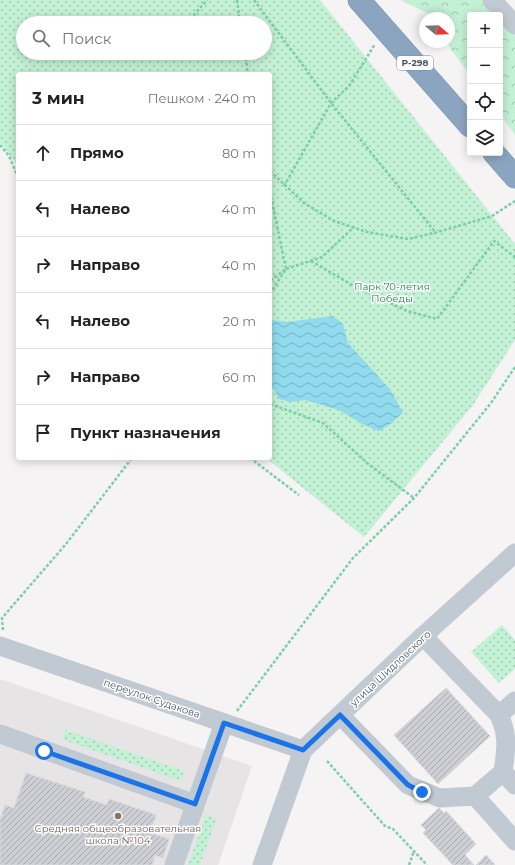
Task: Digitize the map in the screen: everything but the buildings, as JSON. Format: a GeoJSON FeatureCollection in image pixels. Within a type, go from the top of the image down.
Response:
{"type":"FeatureCollection","features":[{"type":"Feature","properties":{"kind":"highway","name":"Р-298"},"geometry":{"type":"LineString","coordinates":[[359,0],[467,123]]}},
{"type":"Feature","properties":{"kind":"highway"},"geometry":{"type":"LineString","coordinates":[[497,156],[515,177]]}},
{"type":"Feature","properties":{"kind":"street"},"geometry":{"type":"LineString","coordinates":[[492,0],[515,25]]}},
{"type":"Feature","properties":{"kind":"street","name":"улица Шидловского"},"geometry":{"type":"LineString","coordinates":[[262,865],[303,750],[423,636],[515,553]]}},
{"type":"Feature","properties":{"kind":"street"},"geometry":{"type":"LineString","coordinates":[[340,715],[408,785],[440,798],[475,796],[509,779],[506,752],[506,731],[499,715],[423,636]]}},
{"type":"Feature","properties":{"kind":"street","name":"переулок Судакова"},"geometry":{"type":"LineString","coordinates":[[2,646],[303,750]]}},
{"type":"Feature","properties":{"kind":"street"},"geometry":{"type":"LineString","coordinates":[[499,715],[515,701]]}},
{"type":"Feature","properties":{"kind":"street"},"geometry":{"type":"LineString","coordinates":[[174,865],[195,804],[226,723]]}},
{"type":"Feature","properties":{"kind":"street"},"geometry":{"type":"LineString","coordinates":[[0,734],[195,804]]}},
{"type":"Feature","properties":{"kind":"street"},"geometry":{"type":"LineString","coordinates":[[475,796],[515,841]]}},
{"type":"Feature","properties":{"kind":"path"},"geometry":{"type":"LineString","coordinates":[[193,16],[208,0]]}},
{"type":"Feature","properties":{"kind":"path"},"geometry":{"type":"LineString","coordinates":[[237,0],[239,16]]}},
{"type":"Feature","properties":{"kind":"path"},"geometry":{"type":"LineString","coordinates":[[254,0],[266,16]]}},
{"type":"Feature","properties":{"kind":"path"},"geometry":{"type":"LineString","coordinates":[[272,24],[331,104],[436,233]]}},
{"type":"Feature","properties":{"kind":"path"},"geometry":{"type":"LineString","coordinates":[[284,186],[331,104],[349,86],[385,28]]}},
{"type":"Feature","properties":{"kind":"path"},"geometry":{"type":"LineString","coordinates":[[246,60],[248,72]]}},
{"type":"Feature","properties":{"kind":"path"},"geometry":{"type":"LineString","coordinates":[[0,145],[8,156],[16,173]]}},
{"type":"Feature","properties":{"kind":"path"},"geometry":{"type":"LineString","coordinates":[[272,173],[284,186],[304,203],[334,221],[354,226],[367,232],[408,239],[436,233],[492,216],[515,200]]}},
{"type":"Feature","properties":{"kind":"path"},"geometry":{"type":"LineString","coordinates":[[272,202],[286,270],[272,291]]}},
{"type":"Feature","properties":{"kind":"path"},"geometry":{"type":"LineString","coordinates":[[272,280],[286,270],[322,257],[354,226]]}},
{"type":"Feature","properties":{"kind":"path"},"geometry":{"type":"LineString","coordinates":[[311,261],[354,286],[407,311],[437,319],[494,240],[515,257]]}},
{"type":"Feature","properties":{"kind":"path"},"geometry":{"type":"LineString","coordinates":[[226,723],[353,558],[414,498],[491,403],[515,367]]}},
{"type":"Feature","properties":{"kind":"path"},"geometry":{"type":"LineString","coordinates":[[272,405],[323,423],[367,463],[414,498]]}},
{"type":"Feature","properties":{"kind":"path"},"geometry":{"type":"LineString","coordinates":[[2,646],[2,618],[66,544],[130,460]]}},
{"type":"Feature","properties":{"kind":"path"},"geometry":{"type":"LineString","coordinates":[[253,460],[299,495]]}},
{"type":"Feature","properties":{"kind":"path"},"geometry":{"type":"LineString","coordinates":[[327,761],[385,826],[393,829],[427,865]]}},
{"type":"Feature","properties":{"kind":"path"},"geometry":{"type":"LineString","coordinates":[[409,865],[414,851]]}},
{"type":"Feature","properties":{"kind":"shaded area","name":"Средняя общеобразовательная школа №104"},"geometry":{"type":"Polygon","coordinates":[[[0,679],[252,766],[218,865],[0,865],[0,679]]]}},
{"type":"Feature","properties":{"kind":"green space","name":"Парк 70-летия Победы"},"geometry":{"type":"Polygon","coordinates":[[[0,0],[320,0],[515,244],[515,340],[473,405],[364,537],[268,460],[272,460],[272,72],[16,72],[16,163],[0,142],[0,0]]]}},
{"type":"Feature","properties":{"kind":"green space"},"geometry":{"type":"Polygon","coordinates":[[[400,0],[489,0],[501,12],[467,12],[467,71],[450,48],[455,48],[455,12],[425,12],[400,0]]]}},
{"type":"Feature","properties":{"kind":"green space"},"geometry":{"type":"Polygon","coordinates":[[[503,15],[515,27],[515,135],[503,118],[503,15]]]}},
{"type":"Feature","properties":{"kind":"green space"},"geometry":{"type":"Polygon","coordinates":[[[502,625],[515,640],[515,669],[499,683],[471,652],[502,625]]]}},
{"type":"Feature","properties":{"kind":"green space"},"geometry":{"type":"Polygon","coordinates":[[[66,730],[184,771],[180,781],[62,739],[66,730]]]}},
{"type":"Feature","properties":{"kind":"green space"},"geometry":{"type":"Polygon","coordinates":[[[206,815],[216,819],[200,865],[188,865],[206,815]]]}},
{"type":"Feature","properties":{"kind":"water"},"geometry":{"type":"Polygon","coordinates":[[[333,316],[343,324],[348,343],[389,388],[403,412],[392,423],[379,431],[362,424],[339,410],[305,400],[290,402],[279,399],[274,389],[272,390],[272,320],[287,322],[333,316]]]}},
{"type":"Feature","properties":{"kind":"place","name":"Средняя общеобразовательная школа №104"},"geometry":{"type":"Point","coordinates":[118,816]}},
{"type":"Feature","properties":{"kind":"route"},"geometry":{"type":"LineString","coordinates":[[44,751],[195,804],[224,723],[303,750],[340,715],[408,785],[422,792]]}}]}
